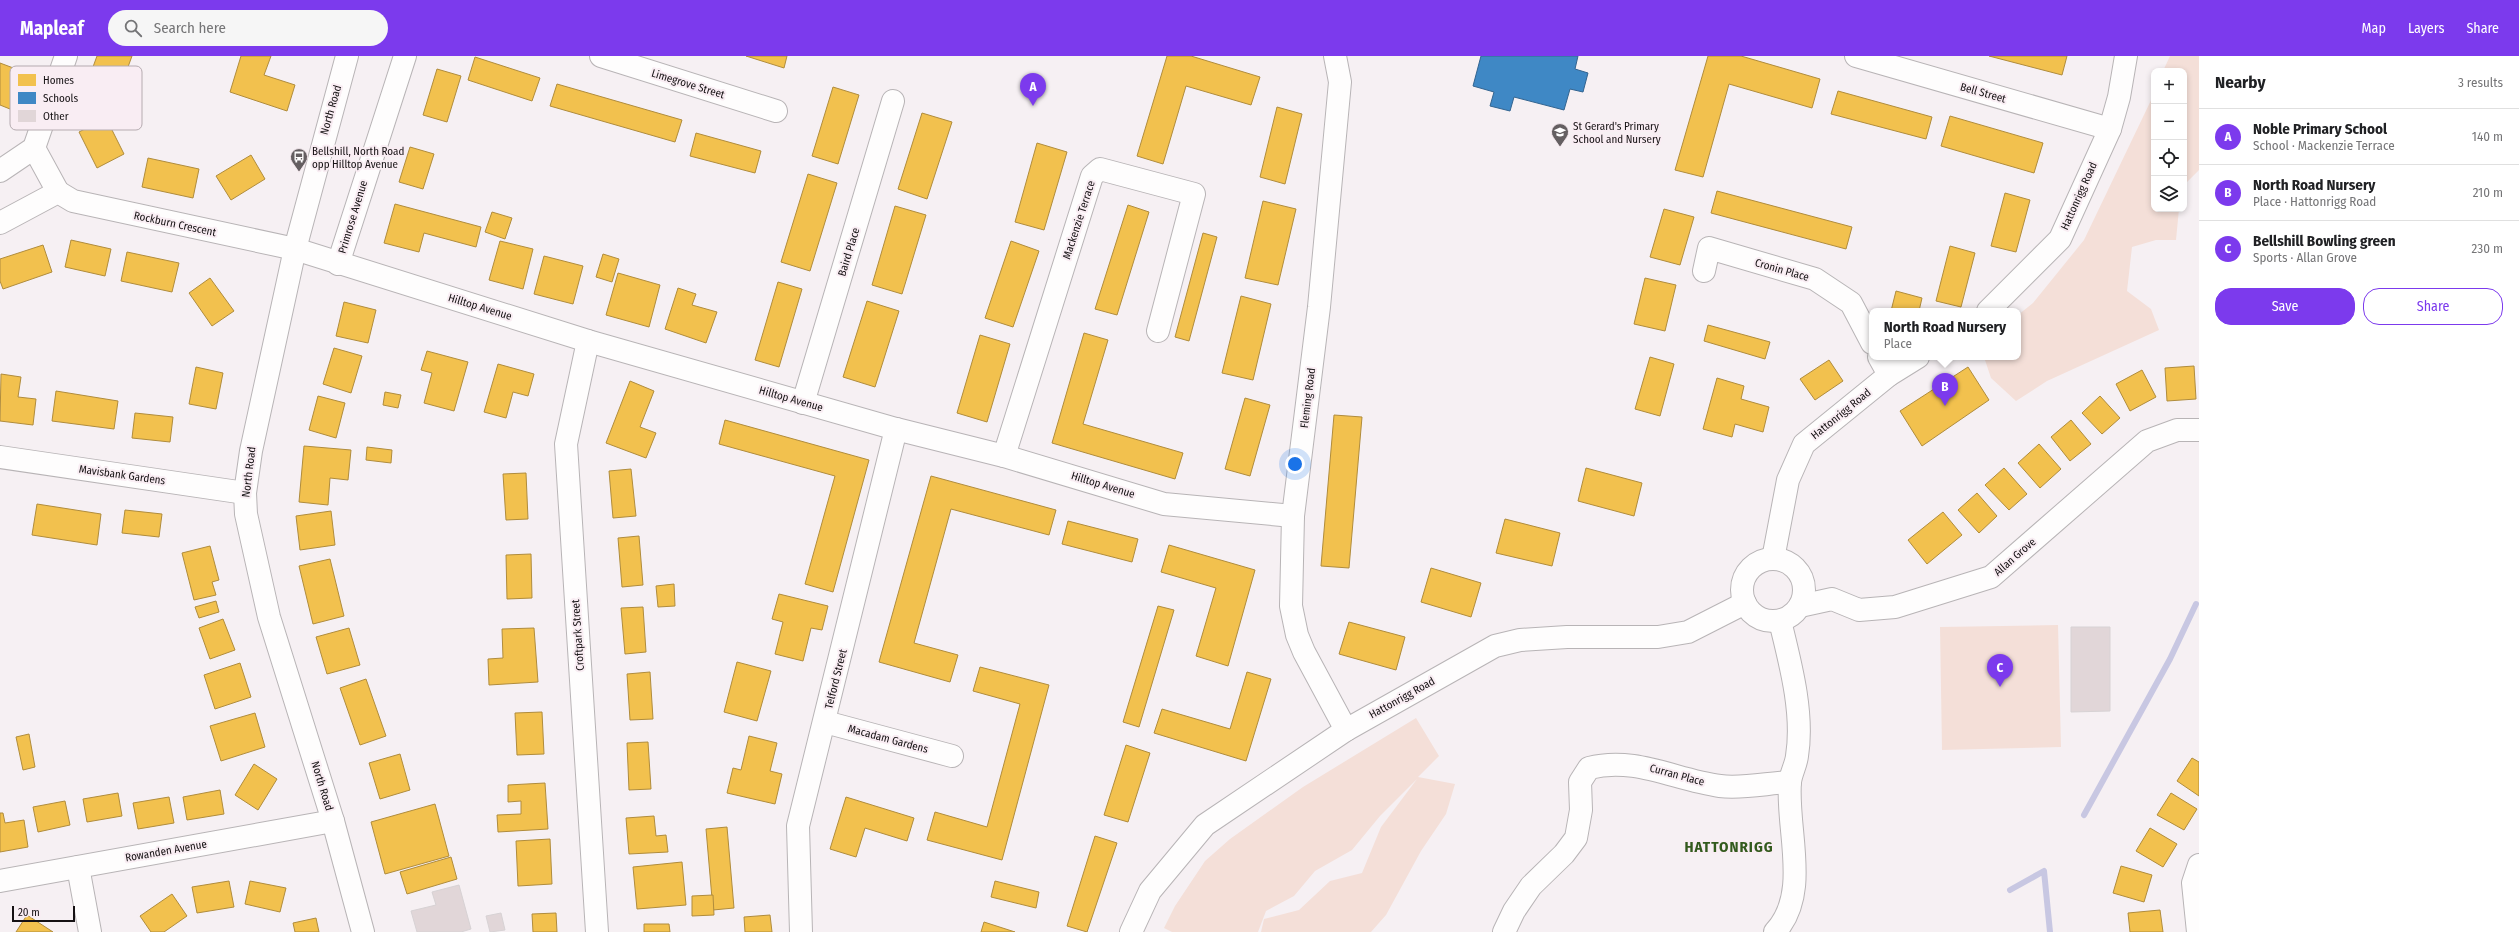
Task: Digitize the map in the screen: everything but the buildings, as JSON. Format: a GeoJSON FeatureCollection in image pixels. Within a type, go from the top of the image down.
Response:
{"type":"FeatureCollection","features":[{"type":"Feature","properties":{"kind":"street"},"geometry":{"type":"LineString","coordinates":[[63,66],[66,56]]}},
{"type":"Feature","properties":{"kind":"street","name":"North Road"},"geometry":{"type":"LineString","coordinates":[[347,56],[295,250],[251,451],[245,493],[246,514],[269,617],[333,821],[363,932]]}},
{"type":"Feature","properties":{"kind":"street","name":"Primrose Avenue"},"geometry":{"type":"LineString","coordinates":[[338,264],[405,56]]}},
{"type":"Feature","properties":{"kind":"street","name":"Limegrove Street"},"geometry":{"type":"LineString","coordinates":[[601,56],[776,111]]}},
{"type":"Feature","properties":{"kind":"street","name":"Fleming Road"},"geometry":{"type":"LineString","coordinates":[[1335,56],[1340,82],[1319,307],[1293,516],[1291,606],[1297,635],[1346,730]]}},
{"type":"Feature","properties":{"kind":"street","name":"Bell Street"},"geometry":{"type":"LineString","coordinates":[[1856,56],[2110,129]]}},
{"type":"Feature","properties":{"kind":"street","name":"Hattonrigg Road"},"geometry":{"type":"LineString","coordinates":[[1991,308],[2060,239],[2110,129],[2119,97],[2126,56]]}},
{"type":"Feature","properties":{"kind":"street","name":"Baird Place"},"geometry":{"type":"LineString","coordinates":[[803,403],[893,101]]}},
{"type":"Feature","properties":{"kind":"street"},"geometry":{"type":"LineString","coordinates":[[0,171],[34,148],[40,130]]}},
{"type":"Feature","properties":{"kind":"street","name":"Rockburn Crescent"},"geometry":{"type":"LineString","coordinates":[[34,148],[58,192],[73,202],[295,250]]}},
{"type":"Feature","properties":{"kind":"street","name":"Mackenzie Terrace"},"geometry":{"type":"LineString","coordinates":[[1004,456],[1092,176],[1100,169],[1194,194],[1158,331]]}},
{"type":"Feature","properties":{"kind":"street"},"geometry":{"type":"LineString","coordinates":[[0,223],[58,192]]}},
{"type":"Feature","properties":{"kind":"street","name":"Cronin Place"},"geometry":{"type":"LineString","coordinates":[[1704,271],[1709,248],[1815,280],[1851,304],[1869,337]]}},
{"type":"Feature","properties":{"kind":"street","name":"Hilltop Avenue"},"geometry":{"type":"LineString","coordinates":[[295,250],[588,340],[803,403],[896,429],[1004,456],[1164,504],[1293,516]]}},
{"type":"Feature","properties":{"kind":"street","name":"Croftpark Street"},"geometry":{"type":"LineString","coordinates":[[588,340],[566,444],[597,932]]}},
{"type":"Feature","properties":{"kind":"street","name":"Hattonrigg Road"},"geometry":{"type":"LineString","coordinates":[[1773,559],[1788,480],[1804,444],[1884,366],[1907,360]]}},
{"type":"Feature","properties":{"kind":"street","name":"Telford Street"},"geometry":{"type":"LineString","coordinates":[[800,932],[798,826],[825,722],[896,429]]}},
{"type":"Feature","properties":{"kind":"street","name":"Allan Grove"},"geometry":{"type":"LineString","coordinates":[[1800,606],[1832,599],[1859,610],[1895,607],[1991,577],[2147,441],[2177,430],[2199,430]]}},
{"type":"Feature","properties":{"kind":"street","name":"Mavisbank Gardens"},"geometry":{"type":"LineString","coordinates":[[0,457],[245,493]]}},
{"type":"Feature","properties":{"kind":"street"},"geometry":{"type":"LineString","coordinates":[[1773,559],[1790,564],[1798,572],[1803,581],[1804,594],[1800,606],[1790,617],[1780,621],[1763,620],[1754,614],[1745,603],[1742,593],[1746,575],[1758,563],[1773,559]]}},
{"type":"Feature","properties":{"kind":"street","name":"Hattonrigg Road"},"geometry":{"type":"LineString","coordinates":[[1131,932],[1150,891],[1205,825],[1346,730],[1496,646],[1520,640],[1567,637],[1658,637],[1688,632],[1745,603]]}},
{"type":"Feature","properties":{"kind":"street"},"geometry":{"type":"LineString","coordinates":[[1775,932],[1784,922],[1792,898],[1790,782],[1797,756],[1798,737],[1794,679],[1780,621]]}},
{"type":"Feature","properties":{"kind":"street","name":"Macadam Gardens"},"geometry":{"type":"LineString","coordinates":[[825,722],[952,756]]}},
{"type":"Feature","properties":{"kind":"street","name":"Curran Place"},"geometry":{"type":"LineString","coordinates":[[1504,932],[1514,911],[1531,886],[1564,854],[1576,838],[1581,810],[1580,782],[1589,768],[1606,763],[1648,767],[1689,780],[1722,786],[1790,782]]}},
{"type":"Feature","properties":{"kind":"street","name":"Rowanden Avenue"},"geometry":{"type":"LineString","coordinates":[[0,881],[333,821]]}},
{"type":"Feature","properties":{"kind":"street"},"geometry":{"type":"LineString","coordinates":[[2198,932],[2193,883],[2199,865]]}},
{"type":"Feature","properties":{"kind":"street"},"geometry":{"type":"LineString","coordinates":[[78,867],[90,932]]}},
{"type":"Feature","properties":{"kind":"shaded area"},"geometry":{"type":"Polygon","coordinates":[[[2170,56],[2199,56],[2199,170],[2187,182],[2187,68],[2164,68],[2170,56]]]}},
{"type":"Feature","properties":{"kind":"shaded area"},"geometry":{"type":"Polygon","coordinates":[[[2151,100],[2151,212],[2179,212],[2176,240],[2156,240],[2132,247],[2127,291],[2151,309],[2159,330],[2047,381],[2016,401],[1991,378],[1985,360],[2021,360],[2021,313],[2033,303],[2084,240],[2151,100]]]}},
{"type":"Feature","properties":{"kind":"shaded area"},"geometry":{"type":"Polygon","coordinates":[[[2058,625],[2061,747],[1942,750],[1940,627],[2058,625]]]}},
{"type":"Feature","properties":{"kind":"shaded area"},"geometry":{"type":"Polygon","coordinates":[[[1416,718],[1439,756],[1418,777],[1455,784],[1446,814],[1421,851],[1386,915],[1371,932],[1261,932],[1264,919],[1299,910],[1330,881],[1362,873],[1381,827],[1417,779],[1380,816],[1352,850],[1315,871],[1294,896],[1266,911],[1258,932],[1172,932],[1164,928],[1175,906],[1205,861],[1230,839],[1303,787],[1416,718]]]}},
{"type":"Feature","properties":{"kind":"waterway"},"geometry":{"type":"LineString","coordinates":[[2084,815],[2170,659],[2196,604]]}},
{"type":"Feature","properties":{"kind":"waterway"},"geometry":{"type":"LineString","coordinates":[[2010,890],[2044,871],[2050,932]]}},
{"type":"Feature","properties":{"kind":"place","name":"Noble Primary School"},"geometry":{"type":"Point","coordinates":[1033,106]}},
{"type":"Feature","properties":{"kind":"place","name":"St Gerard's Primary School and Nursery"},"geometry":{"type":"Point","coordinates":[1560,147]}},
{"type":"Feature","properties":{"kind":"place","name":"Bellshill, North Road opp Hilltop Avenue"},"geometry":{"type":"Point","coordinates":[299,172]}},
{"type":"Feature","properties":{"kind":"place","name":"North Road Nursery"},"geometry":{"type":"Point","coordinates":[1945,406]}},
{"type":"Feature","properties":{"kind":"place","name":"Bellshill Bowling green"},"geometry":{"type":"Point","coordinates":[2000,687]}},
{"type":"Feature","properties":{"kind":"district","name":"HATTONRIGG"},"geometry":{"type":"Point","coordinates":[1729,847]}}]}
